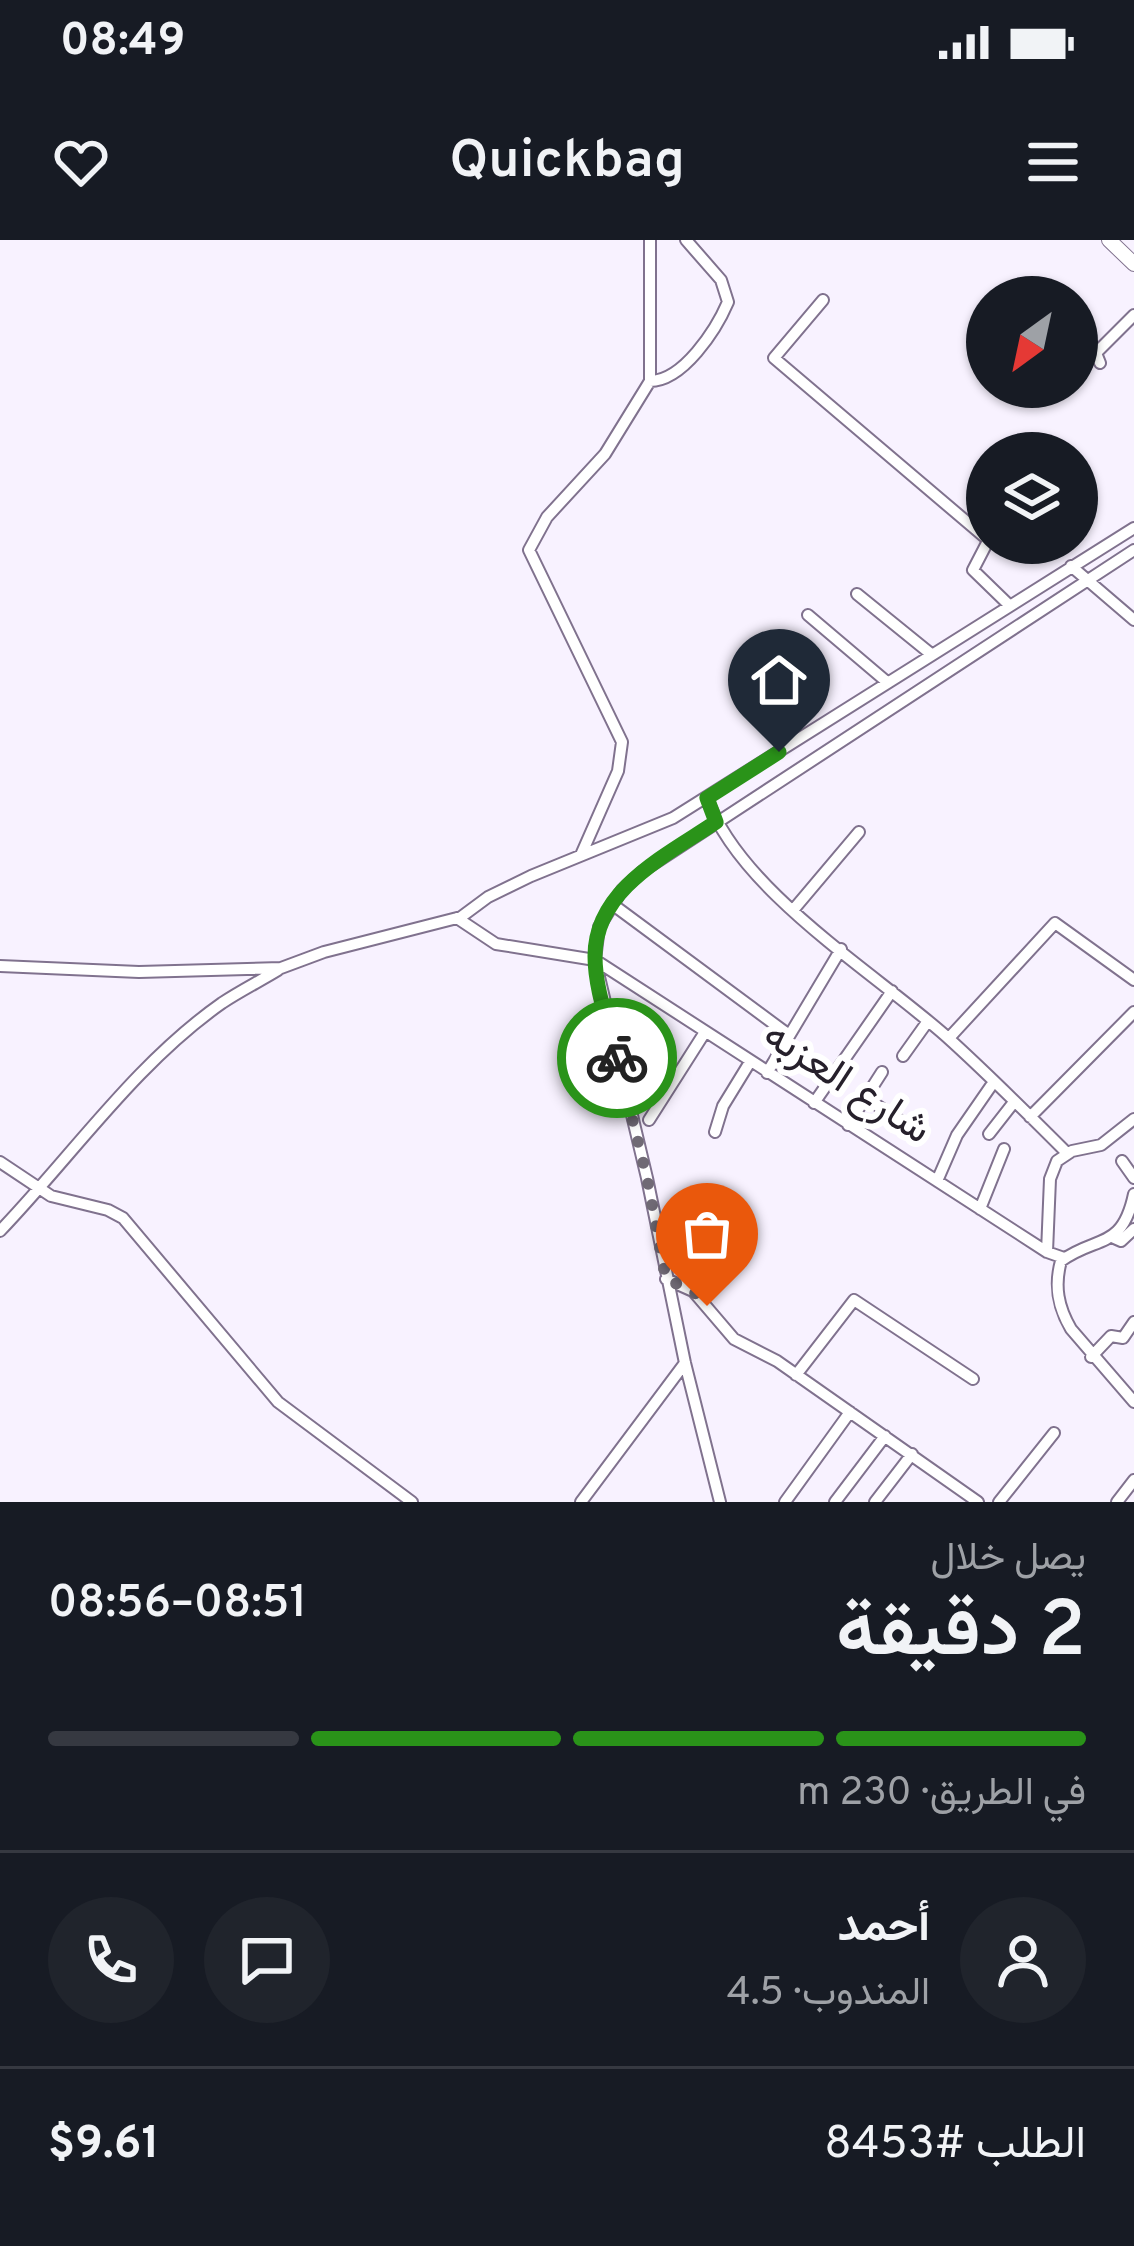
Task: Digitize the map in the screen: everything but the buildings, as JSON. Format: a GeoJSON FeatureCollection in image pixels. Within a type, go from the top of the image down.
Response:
{"type":"FeatureCollection","features":[{"type":"Feature","properties":{"kind":"street"},"geometry":{"type":"LineString","coordinates":[[580,855],[618,771],[622,742],[529,550],[548,517],[605,454],[650,381],[650,240]]}},
{"type":"Feature","properties":{"kind":"street"},"geometry":{"type":"LineString","coordinates":[[650,381],[660,382],[680,369],[728,302],[721,280],[686,240]]}},
{"type":"Feature","properties":{"kind":"street"},"geometry":{"type":"LineString","coordinates":[[1109,240],[1134,264]]}},
{"type":"Feature","properties":{"kind":"street"},"geometry":{"type":"LineString","coordinates":[[823,300],[774,358],[966,521]]}},
{"type":"Feature","properties":{"kind":"street"},"geometry":{"type":"LineString","coordinates":[[1100,362],[1096,353],[1134,315]]}},
{"type":"Feature","properties":{"kind":"street"},"geometry":{"type":"LineString","coordinates":[[0,966],[140,972],[281,968],[457,918],[488,897],[580,855],[645,832],[707,798],[1134,528]]}},
{"type":"Feature","properties":{"kind":"street"},"geometry":{"type":"LineString","coordinates":[[720,1502],[595,960],[599,927],[611,904],[643,871],[1134,550]]}},
{"type":"Feature","properties":{"kind":"street"},"geometry":{"type":"LineString","coordinates":[[976,564],[973,570],[1008,604]]}},
{"type":"Feature","properties":{"kind":"street"},"geometry":{"type":"LineString","coordinates":[[1071,566],[1134,620]]}},
{"type":"Feature","properties":{"kind":"street"},"geometry":{"type":"LineString","coordinates":[[857,594],[931,654]]}},
{"type":"Feature","properties":{"kind":"street"},"geometry":{"type":"LineString","coordinates":[[808,615],[887,682]]}},
{"type":"Feature","properties":{"kind":"street"},"geometry":{"type":"LineString","coordinates":[[707,798],[716,822],[742,857],[794,909],[949,1038],[1066,1154]]}},
{"type":"Feature","properties":{"kind":"street"},"geometry":{"type":"LineString","coordinates":[[794,909],[859,832]]}},
{"type":"Feature","properties":{"kind":"street"},"geometry":{"type":"LineString","coordinates":[[611,904],[789,1036]]}},
{"type":"Feature","properties":{"kind":"street"},"geometry":{"type":"LineString","coordinates":[[457,918],[496,944],[595,960]]}},
{"type":"Feature","properties":{"kind":"street"},"geometry":{"type":"LineString","coordinates":[[949,1038],[1054,923],[1134,980]]}},
{"type":"Feature","properties":{"kind":"street"},"geometry":{"type":"LineString","coordinates":[[767,1073],[841,949]]}},
{"type":"Feature","properties":{"kind":"street","name":"شارع العزبه"},"geometry":{"type":"LineString","coordinates":[[595,960],[1047,1252],[1064,1258]]}},
{"type":"Feature","properties":{"kind":"street"},"geometry":{"type":"LineString","coordinates":[[0,1232],[104,1114],[186,1034],[221,1004],[281,968]]}},
{"type":"Feature","properties":{"kind":"street"},"geometry":{"type":"LineString","coordinates":[[814,1103],[892,991]]}},
{"type":"Feature","properties":{"kind":"street"},"geometry":{"type":"LineString","coordinates":[[1030,1117],[1134,1012]]}},
{"type":"Feature","properties":{"kind":"street"},"geometry":{"type":"LineString","coordinates":[[903,1056],[928,1022]]}},
{"type":"Feature","properties":{"kind":"street"},"geometry":{"type":"LineString","coordinates":[[649,1120],[705,1032]]}},
{"type":"Feature","properties":{"kind":"street"},"geometry":{"type":"LineString","coordinates":[[715,1132],[723,1106],[749,1062]]}},
{"type":"Feature","properties":{"kind":"street"},"geometry":{"type":"LineString","coordinates":[[848,1125],[883,1072]]}},
{"type":"Feature","properties":{"kind":"street"},"geometry":{"type":"LineString","coordinates":[[937,1181],[957,1135],[993,1083]]}},
{"type":"Feature","properties":{"kind":"street"},"geometry":{"type":"LineString","coordinates":[[866,1098],[919,1133]]}},
{"type":"Feature","properties":{"kind":"street"},"geometry":{"type":"LineString","coordinates":[[989,1134],[1014,1102]]}},
{"type":"Feature","properties":{"kind":"street"},"geometry":{"type":"LineString","coordinates":[[1047,1252],[1049,1179],[1057,1161],[1096,1147],[1134,1119]]}},
{"type":"Feature","properties":{"kind":"street"},"geometry":{"type":"LineString","coordinates":[[980,1209],[1004,1149]]}},
{"type":"Feature","properties":{"kind":"street"},"geometry":{"type":"LineString","coordinates":[[1121,1161],[1134,1178]]}},
{"type":"Feature","properties":{"kind":"street"},"geometry":{"type":"LineString","coordinates":[[0,1162],[66,1202],[109,1210],[123,1218],[278,1402],[412,1502]]}},
{"type":"Feature","properties":{"kind":"street"},"geometry":{"type":"LineString","coordinates":[[1131,1394],[1091,1357],[1071,1329],[1058,1300],[1058,1272],[1064,1258],[1112,1237],[1134,1200]]}},
{"type":"Feature","properties":{"kind":"street"},"geometry":{"type":"LineString","coordinates":[[1112,1237],[1121,1241],[1134,1229]]}},
{"type":"Feature","properties":{"kind":"street"},"geometry":{"type":"LineString","coordinates":[[666,1279],[693,1291],[734,1339],[796,1375],[978,1502]]}},
{"type":"Feature","properties":{"kind":"street"},"geometry":{"type":"LineString","coordinates":[[796,1375],[854,1300],[973,1379]]}},
{"type":"Feature","properties":{"kind":"street"},"geometry":{"type":"LineString","coordinates":[[1091,1357],[1111,1336],[1124,1337],[1134,1322]]}},
{"type":"Feature","properties":{"kind":"street"},"geometry":{"type":"LineString","coordinates":[[581,1502],[685,1363]]}},
{"type":"Feature","properties":{"kind":"street"},"geometry":{"type":"LineString","coordinates":[[785,1502],[850,1412]]}},
{"type":"Feature","properties":{"kind":"street"},"geometry":{"type":"LineString","coordinates":[[1000,1502],[1054,1433]]}},
{"type":"Feature","properties":{"kind":"street"},"geometry":{"type":"LineString","coordinates":[[836,1502],[885,1436]]}},
{"type":"Feature","properties":{"kind":"street"},"geometry":{"type":"LineString","coordinates":[[875,1502],[911,1454]]}},
{"type":"Feature","properties":{"kind":"street"},"geometry":{"type":"LineString","coordinates":[[1117,1502],[1134,1480]]}},
{"type":"Feature","properties":{"kind":"way so far"},"geometry":{"type":"LineString","coordinates":[[617,1058],[666,1279],[693,1291],[707,1306]]}},
{"type":"Feature","properties":{"kind":"route"},"geometry":{"type":"LineString","coordinates":[[617,1058],[595,960],[596,937],[611,904],[643,871],[716,822],[707,798],[779,752]]}}]}
